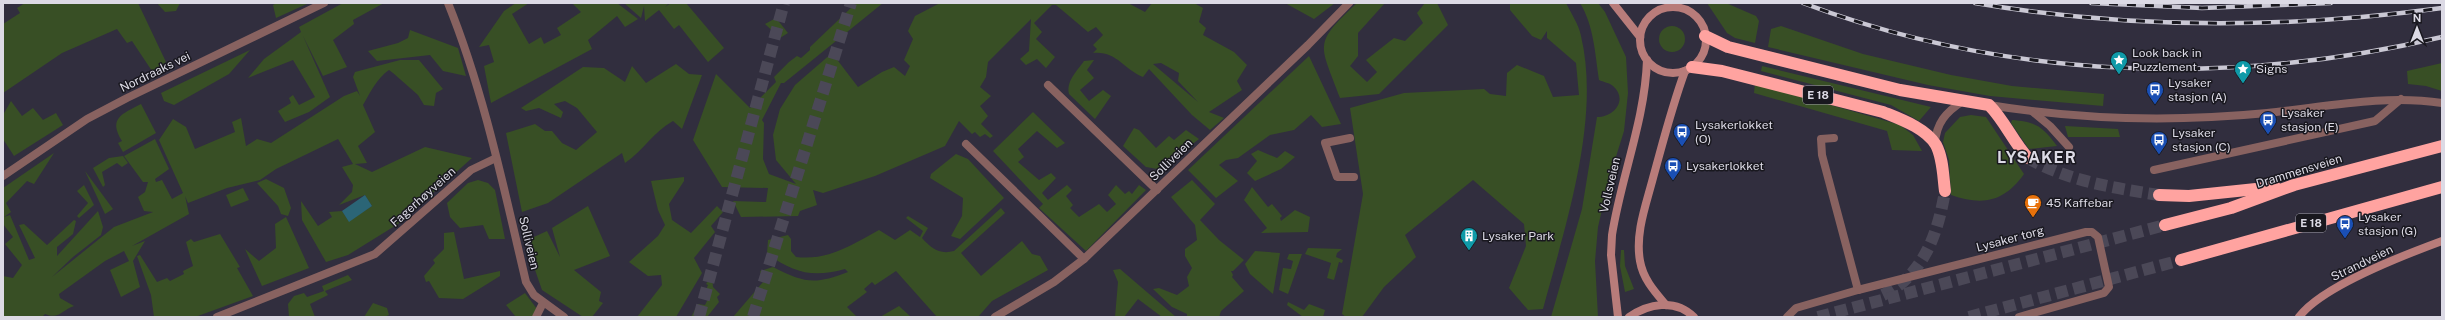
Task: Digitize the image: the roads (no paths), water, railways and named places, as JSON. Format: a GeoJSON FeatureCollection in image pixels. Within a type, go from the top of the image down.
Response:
{"type":"FeatureCollection","features":[{"type":"Feature","properties":{"kind":"highway","name":"E 18"},"geometry":{"type":"LineString","coordinates":[[1705,36],[1728,47],[1900,90],[1989,105]]}},
{"type":"Feature","properties":{"kind":"highway","name":"E 18"},"geometry":{"type":"LineString","coordinates":[[1689,69],[1722,71],[1884,112],[1912,125],[1935,144]]}},
{"type":"Feature","properties":{"kind":"highway"},"geometry":{"type":"LineString","coordinates":[[1989,105],[1998,114],[2018,147],[2028,158]]}},
{"type":"Feature","properties":{"kind":"highway"},"geometry":{"type":"LineString","coordinates":[[1935,144],[1941,164],[1945,191]]}},
{"type":"Feature","properties":{"kind":"highway","name":"Drammensveien"},"geometry":{"type":"LineString","coordinates":[[2165,225],[2230,208],[2294,184],[2442,146]]}},
{"type":"Feature","properties":{"kind":"highway"},"geometry":{"type":"LineString","coordinates":[[2159,195],[2189,196],[2294,184]]}},
{"type":"Feature","properties":{"kind":"highway","name":"E 18"},"geometry":{"type":"LineString","coordinates":[[2181,260],[2442,187]]}},
{"type":"Feature","properties":{"kind":"main road"},"geometry":{"type":"LineString","coordinates":[[1613,3],[1640,37]]}},
{"type":"Feature","properties":{"kind":"main road"},"geometry":{"type":"LineString","coordinates":[[1660,3],[1669,8],[1686,10],[1693,15],[1703,28],[1705,36],[1703,54],[1689,69],[1666,128],[1640,231],[1640,262],[1644,276],[1651,288],[1666,305]]}},
{"type":"Feature","properties":{"kind":"main road"},"geometry":{"type":"LineString","coordinates":[[1669,8],[1659,11],[1650,17],[1643,26],[1640,37],[1642,49],[1647,60],[1655,68],[1664,72],[1675,73],[1689,69]]}},
{"type":"Feature","properties":{"kind":"main road","name":"Vollsveien"},"geometry":{"type":"LineString","coordinates":[[1618,317],[1611,254],[1612,235],[1640,117],[1646,82],[1647,60]]}},
{"type":"Feature","properties":{"kind":"main road","name":"Strandveien"},"geometry":{"type":"LineString","coordinates":[[2299,317],[2316,300],[2337,288],[2393,261],[2442,241]]}},
{"type":"Feature","properties":{"kind":"main road"},"geometry":{"type":"LineString","coordinates":[[1629,317],[1640,310],[1653,305],[1666,305],[1679,308],[1694,317]]}},
{"type":"Feature","properties":{"kind":"street","name":"Nordraaks vei"},"geometry":{"type":"LineString","coordinates":[[3,176],[87,119],[127,98],[324,3]]}},
{"type":"Feature","properties":{"kind":"street"},"geometry":{"type":"LineString","coordinates":[[448,3],[457,26],[496,158]]}},
{"type":"Feature","properties":{"kind":"street","name":"Solliveien"},"geometry":{"type":"LineString","coordinates":[[995,317],[1054,282],[1084,259],[1349,3]]}},
{"type":"Feature","properties":{"kind":"street"},"geometry":{"type":"LineString","coordinates":[[1048,85],[1157,190]]}},
{"type":"Feature","properties":{"kind":"street"},"geometry":{"type":"LineString","coordinates":[[1989,105],[2033,112],[2126,118],[2194,118],[2401,99],[2442,103]]}},
{"type":"Feature","properties":{"kind":"street"},"geometry":{"type":"LineString","coordinates":[[2154,170],[2375,121],[2401,99]]}},
{"type":"Feature","properties":{"kind":"street"},"geometry":{"type":"LineString","coordinates":[[1935,144],[1939,123],[1953,108],[1963,101]]}},
{"type":"Feature","properties":{"kind":"street"},"geometry":{"type":"LineString","coordinates":[[2033,112],[2050,126],[2069,147]]}},
{"type":"Feature","properties":{"kind":"street"},"geometry":{"type":"LineString","coordinates":[[1350,138],[1326,143],[1337,178],[1354,177]]}},
{"type":"Feature","properties":{"kind":"street"},"geometry":{"type":"LineString","coordinates":[[1834,138],[1821,139],[1822,155],[1858,290]]}},
{"type":"Feature","properties":{"kind":"street"},"geometry":{"type":"LineString","coordinates":[[966,144],[1084,259]]}},
{"type":"Feature","properties":{"kind":"street","name":"Solliveien"},"geometry":{"type":"LineString","coordinates":[[496,158],[526,282],[534,295],[564,317]]}},
{"type":"Feature","properties":{"kind":"street","name":"Fagerhøyveien"},"geometry":{"type":"LineString","coordinates":[[217,317],[375,254],[414,222],[471,170],[496,158]]}},
{"type":"Feature","properties":{"kind":"street","name":"Lysaker torg"},"geometry":{"type":"LineString","coordinates":[[1787,317],[1796,308],[1858,290],[2086,232],[2092,232],[2098,237],[2109,281],[2109,287],[2104,293],[2019,317]]}},
{"type":"Feature","properties":{"kind":"street"},"geometry":{"type":"LineString","coordinates":[[536,317],[543,303]]}},
{"type":"Feature","properties":{"kind":"water"},"geometry":{"type":"Polygon","coordinates":[[[365,195],[372,206],[349,222],[342,211],[365,195]]]}},
{"type":"Feature","properties":{"kind":"tunnel"},"geometry":{"type":"LineString","coordinates":[[699,317],[784,3]]}},
{"type":"Feature","properties":{"kind":"tunnel"},"geometry":{"type":"LineString","coordinates":[[753,317],[851,3]]}},
{"type":"Feature","properties":{"kind":"tunnel"},"geometry":{"type":"LineString","coordinates":[[2028,158],[2043,166],[2075,178],[2125,190],[2159,195]]}},
{"type":"Feature","properties":{"kind":"tunnel"},"geometry":{"type":"LineString","coordinates":[[1883,295],[1897,287],[1909,276],[1927,251],[1938,222],[1945,191]]}},
{"type":"Feature","properties":{"kind":"tunnel"},"geometry":{"type":"LineString","coordinates":[[1818,317],[2165,225]]}},
{"type":"Feature","properties":{"kind":"tunnel"},"geometry":{"type":"LineString","coordinates":[[1969,317],[2181,260]]}},
{"type":"Feature","properties":{"kind":"railway"},"geometry":{"type":"LineString","coordinates":[[1803,3],[1880,29],[1959,48],[2039,61],[2120,68],[2201,69],[2282,64],[2362,53],[2442,37]]}},
{"type":"Feature","properties":{"kind":"railway"},"geometry":{"type":"LineString","coordinates":[[1975,3],[2033,12],[2091,18],[2150,22],[2208,23],[2267,23],[2325,20],[2442,8]]}},
{"type":"Feature","properties":{"kind":"railway"},"geometry":{"type":"LineString","coordinates":[[2091,3],[2202,8],[2331,3]]}},
{"type":"Feature","properties":{"kind":"place","name":"Look back in Puzzlement"},"geometry":{"type":"Point","coordinates":[2119,75]}},
{"type":"Feature","properties":{"kind":"place","name":"Signs"},"geometry":{"type":"Point","coordinates":[2243,84]}},
{"type":"Feature","properties":{"kind":"place","name":"Lysaker stasjon (A)"},"geometry":{"type":"Point","coordinates":[2155,105]}},
{"type":"Feature","properties":{"kind":"place","name":"Lysaker stasjon (E)"},"geometry":{"type":"Point","coordinates":[2268,135]}},
{"type":"Feature","properties":{"kind":"place","name":"Lysakerlokket (O)"},"geometry":{"type":"Point","coordinates":[1682,147]}},
{"type":"Feature","properties":{"kind":"place","name":"Lysaker stasjon (C)"},"geometry":{"type":"Point","coordinates":[2159,155]}},
{"type":"Feature","properties":{"kind":"place","name":"Lysakerlokket"},"geometry":{"type":"Point","coordinates":[1673,181]}},
{"type":"Feature","properties":{"kind":"place","name":"45 Kaffebar"},"geometry":{"type":"Point","coordinates":[2033,218]}},
{"type":"Feature","properties":{"kind":"place","name":"Lysaker stasjon (G)"},"geometry":{"type":"Point","coordinates":[2345,239]}},
{"type":"Feature","properties":{"kind":"place","name":"Lysaker Park"},"geometry":{"type":"Point","coordinates":[1469,251]}},
{"type":"Feature","properties":{"kind":"district","name":"LYSAKER"},"geometry":{"type":"Point","coordinates":[2037,157]}}]}
